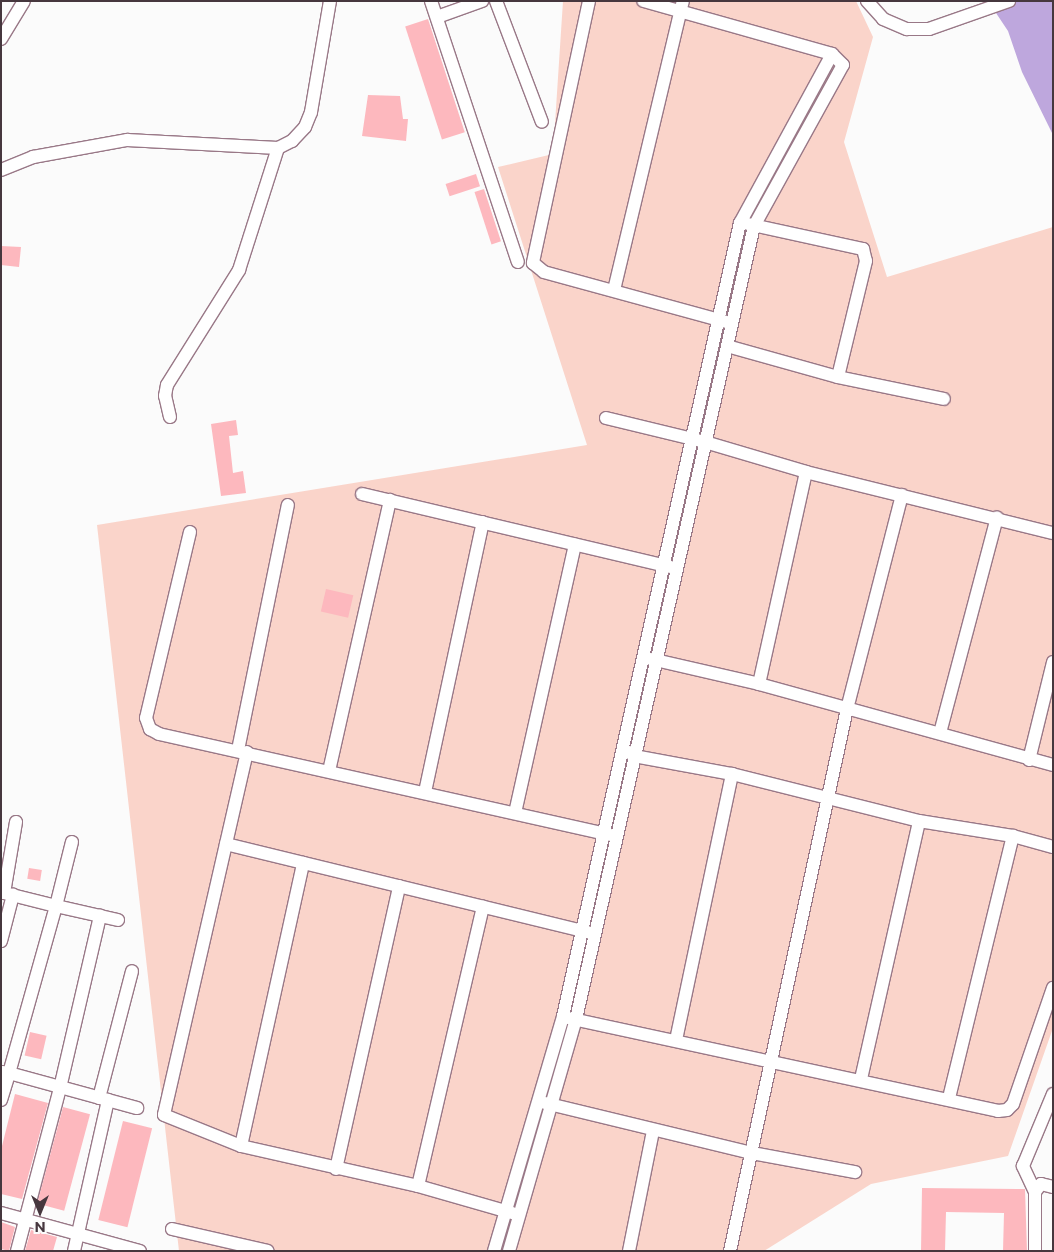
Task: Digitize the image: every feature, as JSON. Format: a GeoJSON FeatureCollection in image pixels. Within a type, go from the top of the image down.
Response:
{"type":"FeatureCollection","features":[{"type":"Feature","properties":{"kind":"street"},"geometry":{"type":"LineString","coordinates":[[1,39],[24,1]]}},
{"type":"Feature","properties":{"kind":"street"},"geometry":{"type":"LineString","coordinates":[[1,170],[33,156],[127,140],[278,148],[292,141],[305,128],[311,112],[330,1]]}},
{"type":"Feature","properties":{"kind":"street"},"geometry":{"type":"LineString","coordinates":[[430,1],[437,17],[518,262]]}},
{"type":"Feature","properties":{"kind":"street"},"geometry":{"type":"LineString","coordinates":[[437,17],[482,1]]}},
{"type":"Feature","properties":{"kind":"street"},"geometry":{"type":"LineString","coordinates":[[496,1],[542,122]]}},
{"type":"Feature","properties":{"kind":"street"},"geometry":{"type":"LineString","coordinates":[[589,1],[533,263],[544,272],[732,323]]}},
{"type":"Feature","properties":{"kind":"street"},"geometry":{"type":"LineString","coordinates":[[509,1251],[576,1019],[634,756],[658,661],[754,226],[842,72],[840,59],[832,54],[681,6],[643,1]]}},
{"type":"Feature","properties":{"kind":"street"},"geometry":{"type":"LineString","coordinates":[[867,1],[883,19],[907,30],[929,29],[1008,1]]}},
{"type":"Feature","properties":{"kind":"street"},"geometry":{"type":"LineString","coordinates":[[614,290],[681,6]]}},
{"type":"Feature","properties":{"kind":"street"},"geometry":{"type":"LineString","coordinates":[[494,1251],[563,1016],[740,222],[832,54]]}},
{"type":"Feature","properties":{"kind":"street"},"geometry":{"type":"LineString","coordinates":[[170,417],[165,396],[167,385],[239,270],[278,148]]}},
{"type":"Feature","properties":{"kind":"street"},"geometry":{"type":"LineString","coordinates":[[740,222],[863,249],[866,261],[838,377]]}},
{"type":"Feature","properties":{"kind":"street"},"geometry":{"type":"LineString","coordinates":[[727,346],[838,377],[944,399]]}},
{"type":"Feature","properties":{"kind":"street"},"geometry":{"type":"LineString","coordinates":[[606,418],[705,442],[806,472],[997,517],[1053,533]]}},
{"type":"Feature","properties":{"kind":"street"},"geometry":{"type":"LineString","coordinates":[[759,684],[806,472]]}},
{"type":"Feature","properties":{"kind":"street"},"geometry":{"type":"LineString","coordinates":[[362,494],[677,569]]}},
{"type":"Feature","properties":{"kind":"street"},"geometry":{"type":"LineString","coordinates":[[730,1251],[847,709],[902,495]]}},
{"type":"Feature","properties":{"kind":"street"},"geometry":{"type":"LineString","coordinates":[[328,771],[390,500]]}},
{"type":"Feature","properties":{"kind":"street"},"geometry":{"type":"LineString","coordinates":[[288,505],[226,844],[164,1115],[241,1146],[418,1186],[519,1215]]}},
{"type":"Feature","properties":{"kind":"street"},"geometry":{"type":"LineString","coordinates":[[940,733],[997,517]]}},
{"type":"Feature","properties":{"kind":"street"},"geometry":{"type":"LineString","coordinates":[[425,792],[482,522]]}},
{"type":"Feature","properties":{"kind":"street"},"geometry":{"type":"LineString","coordinates":[[190,532],[146,718],[150,728],[159,734],[617,836]]}},
{"type":"Feature","properties":{"kind":"street"},"geometry":{"type":"LineString","coordinates":[[515,813],[575,544]]}},
{"type":"Feature","properties":{"kind":"street"},"geometry":{"type":"LineString","coordinates":[[644,658],[759,684],[940,733],[1028,760],[1053,765]]}},
{"type":"Feature","properties":{"kind":"street"},"geometry":{"type":"LineString","coordinates":[[1028,760],[1053,662]]}},
{"type":"Feature","properties":{"kind":"street"},"geometry":{"type":"LineString","coordinates":[[623,747],[634,756],[732,774],[919,820],[1013,836],[1053,847]]}},
{"type":"Feature","properties":{"kind":"street"},"geometry":{"type":"LineString","coordinates":[[676,1040],[732,774]]}},
{"type":"Feature","properties":{"kind":"street"},"geometry":{"type":"LineString","coordinates":[[861,1079],[919,820]]}},
{"type":"Feature","properties":{"kind":"street"},"geometry":{"type":"LineString","coordinates":[[1,941],[16,822]]}},
{"type":"Feature","properties":{"kind":"street"},"geometry":{"type":"LineString","coordinates":[[948,1098],[1013,836]]}},
{"type":"Feature","properties":{"kind":"street"},"geometry":{"type":"LineString","coordinates":[[1,1100],[5,1072],[56,906],[72,842]]}},
{"type":"Feature","properties":{"kind":"street"},"geometry":{"type":"LineString","coordinates":[[226,844],[595,934]]}},
{"type":"Feature","properties":{"kind":"street"},"geometry":{"type":"LineString","coordinates":[[241,1146],[303,863]]}},
{"type":"Feature","properties":{"kind":"street"},"geometry":{"type":"LineString","coordinates":[[336,1169],[399,886]]}},
{"type":"Feature","properties":{"kind":"street"},"geometry":{"type":"LineString","coordinates":[[6,893],[118,920]]}},
{"type":"Feature","properties":{"kind":"street"},"geometry":{"type":"LineString","coordinates":[[418,1186],[483,906]]}},
{"type":"Feature","properties":{"kind":"street"},"geometry":{"type":"LineString","coordinates":[[17,1251],[60,1088],[100,916]]}},
{"type":"Feature","properties":{"kind":"street"},"geometry":{"type":"LineString","coordinates":[[74,1251],[103,1099],[132,971]]}},
{"type":"Feature","properties":{"kind":"street"},"geometry":{"type":"LineString","coordinates":[[563,1016],[861,1079],[998,1111],[1007,1110],[1013,1104],[1053,988]]}},
{"type":"Feature","properties":{"kind":"street"},"geometry":{"type":"LineString","coordinates":[[5,1072],[137,1108]]}},
{"type":"Feature","properties":{"kind":"street"},"geometry":{"type":"LineString","coordinates":[[1035,1251],[1035,1192],[1023,1166],[1053,1094]]}},
{"type":"Feature","properties":{"kind":"street"},"geometry":{"type":"LineString","coordinates":[[538,1101],[752,1153],[854,1172]]}},
{"type":"Feature","properties":{"kind":"street"},"geometry":{"type":"LineString","coordinates":[[629,1251],[654,1130]]}},
{"type":"Feature","properties":{"kind":"street"},"geometry":{"type":"LineString","coordinates":[[1035,1192],[1041,1184],[1053,1187]]}},
{"type":"Feature","properties":{"kind":"street"},"geometry":{"type":"LineString","coordinates":[[1,1213],[135,1250]]}},
{"type":"Feature","properties":{"kind":"street"},"geometry":{"type":"LineString","coordinates":[[172,1229],[268,1251]]}},
{"type":"Feature","properties":{"kind":"shaded area"},"geometry":{"type":"Polygon","coordinates":[[[563,1],[856,1],[873,37],[844,142],[887,277],[1053,227],[1053,1028],[1008,1156],[871,1184],[764,1251],[179,1251],[97,525],[587,445],[498,167],[553,154],[563,1]]]}},
{"type":"Feature","properties":{"kind":"shaded area"},"geometry":{"type":"Polygon","coordinates":[[[1009,1],[1053,1],[1053,135],[1022,72],[1008,31],[992,7],[1009,1]]]}},
{"type":"Feature","properties":{"kind":"building"},"geometry":{"type":"Polygon","coordinates":[[[428,19],[465,132],[442,140],[405,26],[428,19]]]}},
{"type":"Feature","properties":{"kind":"building"},"geometry":{"type":"Polygon","coordinates":[[[368,95],[400,96],[403,119],[408,119],[406,141],[362,136],[368,95]]]}},
{"type":"Feature","properties":{"kind":"building"},"geometry":{"type":"Polygon","coordinates":[[[476,174],[480,186],[450,196],[446,184],[476,174]]]}},
{"type":"Feature","properties":{"kind":"building"},"geometry":{"type":"Polygon","coordinates":[[[484,189],[501,241],[491,244],[474,192],[484,189]]]}},
{"type":"Feature","properties":{"kind":"building"},"geometry":{"type":"Polygon","coordinates":[[[1,246],[21,247],[19,267],[1,265],[1,246]]]}},
{"type":"Feature","properties":{"kind":"building"},"geometry":{"type":"Polygon","coordinates":[[[236,420],[238,435],[229,436],[233,473],[243,471],[246,493],[221,496],[211,424],[236,420]]]}},
{"type":"Feature","properties":{"kind":"building"},"geometry":{"type":"Polygon","coordinates":[[[326,589],[353,595],[348,618],[321,611],[326,589]]]}},
{"type":"Feature","properties":{"kind":"building"},"geometry":{"type":"Polygon","coordinates":[[[29,868],[42,870],[40,881],[27,879],[29,868]]]}},
{"type":"Feature","properties":{"kind":"building"},"geometry":{"type":"Polygon","coordinates":[[[30,1032],[47,1036],[41,1059],[25,1055],[30,1032]]]}},
{"type":"Feature","properties":{"kind":"building"},"geometry":{"type":"Polygon","coordinates":[[[15,1094],[48,1103],[22,1199],[1,1194],[1,1150],[15,1094]]]}},
{"type":"Feature","properties":{"kind":"building"},"geometry":{"type":"Polygon","coordinates":[[[63,1107],[90,1114],[64,1211],[37,1204],[63,1107]]]}},
{"type":"Feature","properties":{"kind":"building"},"geometry":{"type":"Polygon","coordinates":[[[123,1121],[152,1128],[127,1227],[98,1220],[123,1121]]]}},
{"type":"Feature","properties":{"kind":"building"},"geometry":{"type":"Polygon","coordinates":[[[922,1188],[1025,1189],[1027,1251],[1003,1251],[1004,1213],[946,1212],[945,1251],[921,1251],[922,1188]]]}},
{"type":"Feature","properties":{"kind":"building"},"geometry":{"type":"Polygon","coordinates":[[[1,1222],[15,1227],[9,1251],[1,1249],[1,1222]]]}},
{"type":"Feature","properties":{"kind":"building"},"geometry":{"type":"Polygon","coordinates":[[[31,1230],[57,1237],[53,1251],[25,1251],[31,1230]]]}}]}
